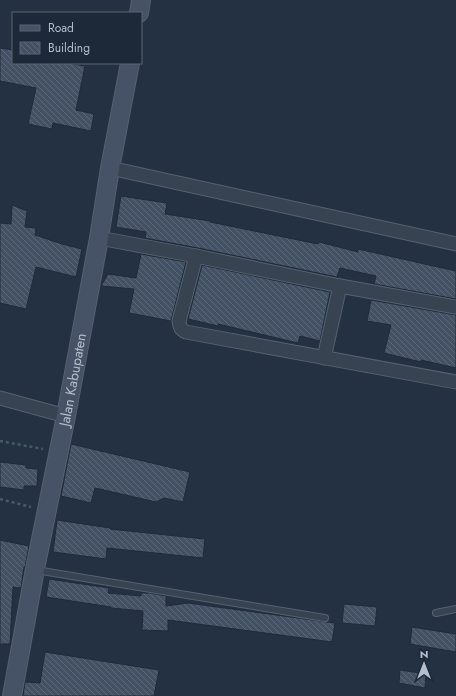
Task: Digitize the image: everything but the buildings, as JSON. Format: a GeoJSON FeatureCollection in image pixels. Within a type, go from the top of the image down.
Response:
{"type":"FeatureCollection","features":[{"type":"Feature","properties":{"kind":"main road"},"geometry":{"type":"LineString","coordinates":[[139,12],[141,0]]}},
{"type":"Feature","properties":{"kind":"main road","name":"Jalan Kabupaten"},"geometry":{"type":"LineString","coordinates":[[12,696],[35,569],[66,416],[130,64]]}},
{"type":"Feature","properties":{"kind":"street"},"geometry":{"type":"LineString","coordinates":[[110,168],[456,244]]}},
{"type":"Feature","properties":{"kind":"street"},"geometry":{"type":"LineString","coordinates":[[99,238],[196,256],[340,286],[456,307]]}},
{"type":"Feature","properties":{"kind":"street"},"geometry":{"type":"LineString","coordinates":[[196,256],[179,321],[180,327],[186,332],[456,382]]}},
{"type":"Feature","properties":{"kind":"street"},"geometry":{"type":"LineString","coordinates":[[324,358],[340,286]]}},
{"type":"Feature","properties":{"kind":"street"},"geometry":{"type":"LineString","coordinates":[[0,398],[66,416]]}},
{"type":"Feature","properties":{"kind":"lane"},"geometry":{"type":"LineString","coordinates":[[35,569],[325,618]]}},
{"type":"Feature","properties":{"kind":"lane"},"geometry":{"type":"LineString","coordinates":[[436,613],[456,609]]}},
{"type":"Feature","properties":{"kind":"path"},"geometry":{"type":"LineString","coordinates":[[0,441],[58,452]]}},
{"type":"Feature","properties":{"kind":"path"},"geometry":{"type":"LineString","coordinates":[[0,499],[14,502]]}}]}
